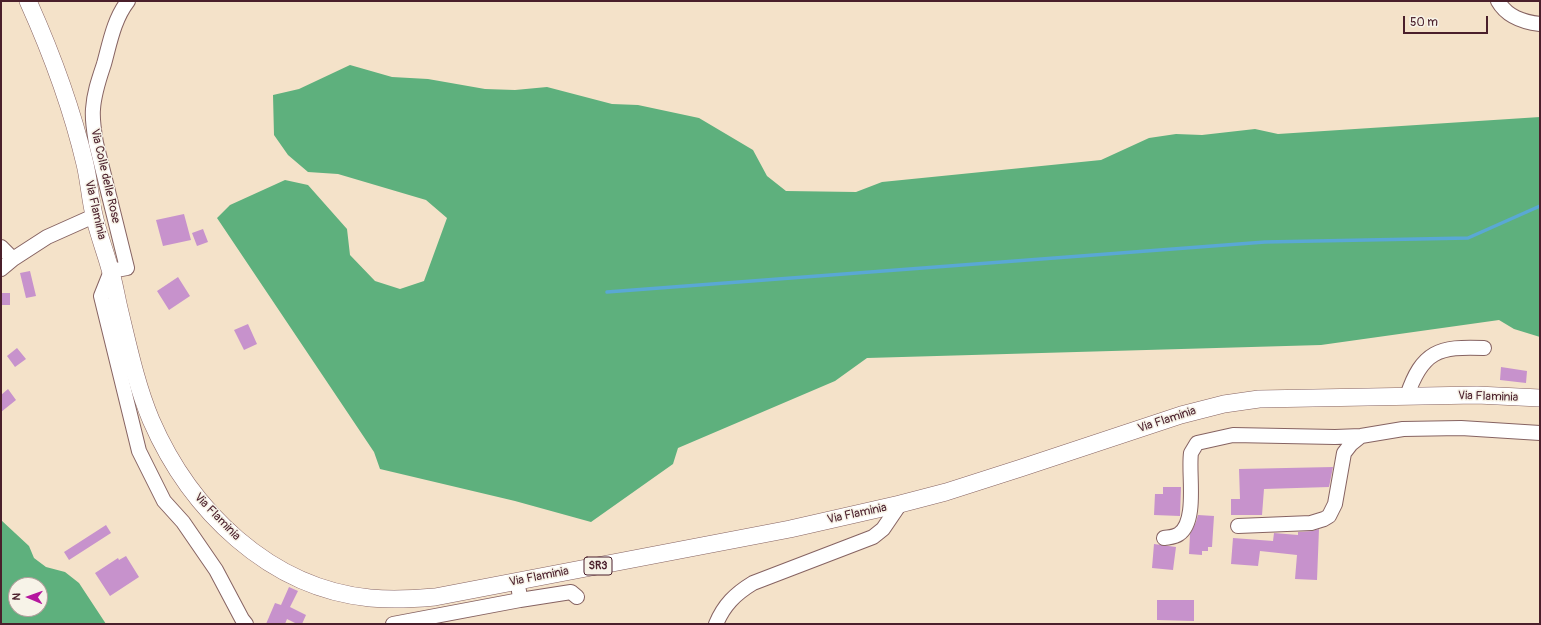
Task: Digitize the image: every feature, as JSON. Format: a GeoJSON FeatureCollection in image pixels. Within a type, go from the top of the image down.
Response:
{"type":"FeatureCollection","features":[{"type":"Feature","properties":{"kind":"main road","name":"Via Flaminia"},"geometry":{"type":"LineString","coordinates":[[28,1],[39,26],[74,124],[85,164],[94,216],[111,272],[135,373],[150,419],[160,440],[170,459],[198,500],[219,522],[250,549],[271,564],[303,580],[330,590],[369,598],[394,599],[428,597],[790,529],[900,504],[970,485],[1181,415],[1221,404],[1259,398],[1477,395],[1540,398]]}},
{"type":"Feature","properties":{"kind":"street","name":"Via Colle delle Rose"},"geometry":{"type":"LineString","coordinates":[[111,272],[127,268],[96,143],[92,112],[95,94],[114,29],[120,13],[128,1]]}},
{"type":"Feature","properties":{"kind":"street"},"geometry":{"type":"LineString","coordinates":[[1498,1],[1505,10],[1517,19],[1540,24]]}},
{"type":"Feature","properties":{"kind":"street"},"geometry":{"type":"LineString","coordinates":[[1,269],[13,258],[47,236],[94,216]]}},
{"type":"Feature","properties":{"kind":"street"},"geometry":{"type":"LineString","coordinates":[[1,247],[13,258]]}},
{"type":"Feature","properties":{"kind":"street"},"geometry":{"type":"LineString","coordinates":[[111,272],[101,296],[139,451],[164,501],[183,522],[216,570],[246,624]]}},
{"type":"Feature","properties":{"kind":"street"},"geometry":{"type":"LineString","coordinates":[[1407,396],[1417,372],[1432,356],[1451,348],[1484,348]]}},
{"type":"Feature","properties":{"kind":"street"},"geometry":{"type":"LineString","coordinates":[[1164,538],[1177,536],[1183,531],[1187,524],[1190,504],[1190,458],[1192,449],[1197,443],[1233,435],[1335,437],[1361,436],[1391,430],[1424,428],[1491,429],[1540,433]]}},
{"type":"Feature","properties":{"kind":"street"},"geometry":{"type":"LineString","coordinates":[[1238,526],[1311,523],[1329,516],[1335,504],[1344,453],[1351,444],[1361,436]]}},
{"type":"Feature","properties":{"kind":"street"},"geometry":{"type":"LineString","coordinates":[[716,624],[722,610],[739,591],[753,583],[873,537],[883,529],[900,504]]}},
{"type":"Feature","properties":{"kind":"street"},"geometry":{"type":"LineString","coordinates":[[518,581],[520,600]]}},
{"type":"Feature","properties":{"kind":"street"},"geometry":{"type":"LineString","coordinates":[[393,624],[571,592],[577,597]]}},
{"type":"Feature","properties":{"kind":"green space"},"geometry":{"type":"Polygon","coordinates":[[[350,65],[392,77],[428,79],[485,89],[515,90],[547,87],[612,104],[638,105],[699,118],[753,150],[767,176],[786,191],[856,192],[882,182],[1101,160],[1149,138],[1176,134],[1202,135],[1255,129],[1278,134],[1540,117],[1540,337],[1514,329],[1499,320],[1321,345],[867,358],[835,381],[678,448],[673,464],[591,522],[515,501],[380,469],[374,452],[217,218],[230,205],[285,180],[308,185],[347,229],[350,255],[375,281],[400,289],[424,281],[447,218],[426,200],[338,174],[308,172],[288,155],[274,135],[273,95],[299,89],[350,65]]]}},
{"type":"Feature","properties":{"kind":"green space"},"geometry":{"type":"Polygon","coordinates":[[[1,520],[29,546],[34,558],[46,567],[65,572],[79,583],[106,624],[1,624],[1,520]]]}},
{"type":"Feature","properties":{"kind":"building"},"geometry":{"type":"Polygon","coordinates":[[[184,214],[191,240],[163,246],[156,220],[184,214]]]}},
{"type":"Feature","properties":{"kind":"building"},"geometry":{"type":"Polygon","coordinates":[[[203,229],[208,242],[197,246],[192,233],[203,229]]]}},
{"type":"Feature","properties":{"kind":"building"},"geometry":{"type":"Polygon","coordinates":[[[30,271],[36,296],[26,298],[20,273],[30,271]]]}},
{"type":"Feature","properties":{"kind":"building"},"geometry":{"type":"Polygon","coordinates":[[[178,277],[190,296],[169,310],[157,291],[178,277]]]}},
{"type":"Feature","properties":{"kind":"building"},"geometry":{"type":"Polygon","coordinates":[[[2,293],[10,293],[10,305],[2,305],[2,293]]]}},
{"type":"Feature","properties":{"kind":"building"},"geometry":{"type":"Polygon","coordinates":[[[248,324],[257,344],[244,350],[234,330],[248,324]]]}},
{"type":"Feature","properties":{"kind":"building"},"geometry":{"type":"Polygon","coordinates":[[[17,348],[26,359],[15,367],[7,356],[17,348]]]}},
{"type":"Feature","properties":{"kind":"building"},"geometry":{"type":"Polygon","coordinates":[[[1501,367],[1527,371],[1526,383],[1500,380],[1501,367]]]}},
{"type":"Feature","properties":{"kind":"building"},"geometry":{"type":"Polygon","coordinates":[[[8,389],[16,400],[1,412],[1,395],[8,389]]]}},
{"type":"Feature","properties":{"kind":"building"},"geometry":{"type":"Polygon","coordinates":[[[1333,467],[1329,487],[1264,489],[1262,515],[1231,515],[1231,499],[1240,499],[1239,469],[1333,467]]]}},
{"type":"Feature","properties":{"kind":"building"},"geometry":{"type":"Polygon","coordinates":[[[1163,487],[1181,487],[1180,516],[1154,515],[1155,494],[1163,494],[1163,487]]]}},
{"type":"Feature","properties":{"kind":"building"},"geometry":{"type":"Polygon","coordinates":[[[1198,515],[1214,516],[1212,547],[1208,547],[1208,551],[1202,551],[1202,555],[1189,554],[1190,534],[1198,515]]]}},
{"type":"Feature","properties":{"kind":"building"},"geometry":{"type":"Polygon","coordinates":[[[106,525],[111,533],[69,560],[64,552],[106,525]]]}},
{"type":"Feature","properties":{"kind":"building"},"geometry":{"type":"Polygon","coordinates":[[[1319,529],[1317,580],[1295,579],[1297,555],[1260,551],[1258,566],[1231,564],[1233,538],[1273,541],[1274,533],[1298,535],[1298,532],[1319,529]]]}},
{"type":"Feature","properties":{"kind":"building"},"geometry":{"type":"Polygon","coordinates":[[[1154,544],[1176,547],[1173,570],[1152,568],[1154,544]]]}},
{"type":"Feature","properties":{"kind":"building"},"geometry":{"type":"Polygon","coordinates":[[[126,556],[139,577],[110,596],[95,573],[118,558],[119,560],[126,556]]]}},
{"type":"Feature","properties":{"kind":"building"},"geometry":{"type":"Polygon","coordinates":[[[289,587],[298,591],[290,607],[306,615],[302,624],[297,624],[287,619],[285,624],[266,624],[275,603],[281,605],[289,587]]]}},
{"type":"Feature","properties":{"kind":"building"},"geometry":{"type":"Polygon","coordinates":[[[1157,600],[1194,600],[1194,621],[1157,620],[1157,600]]]}},
{"type":"Feature","properties":{"kind":"waterway"},"geometry":{"type":"LineString","coordinates":[[607,292],[1265,242],[1468,238],[1540,206]]}}]}
